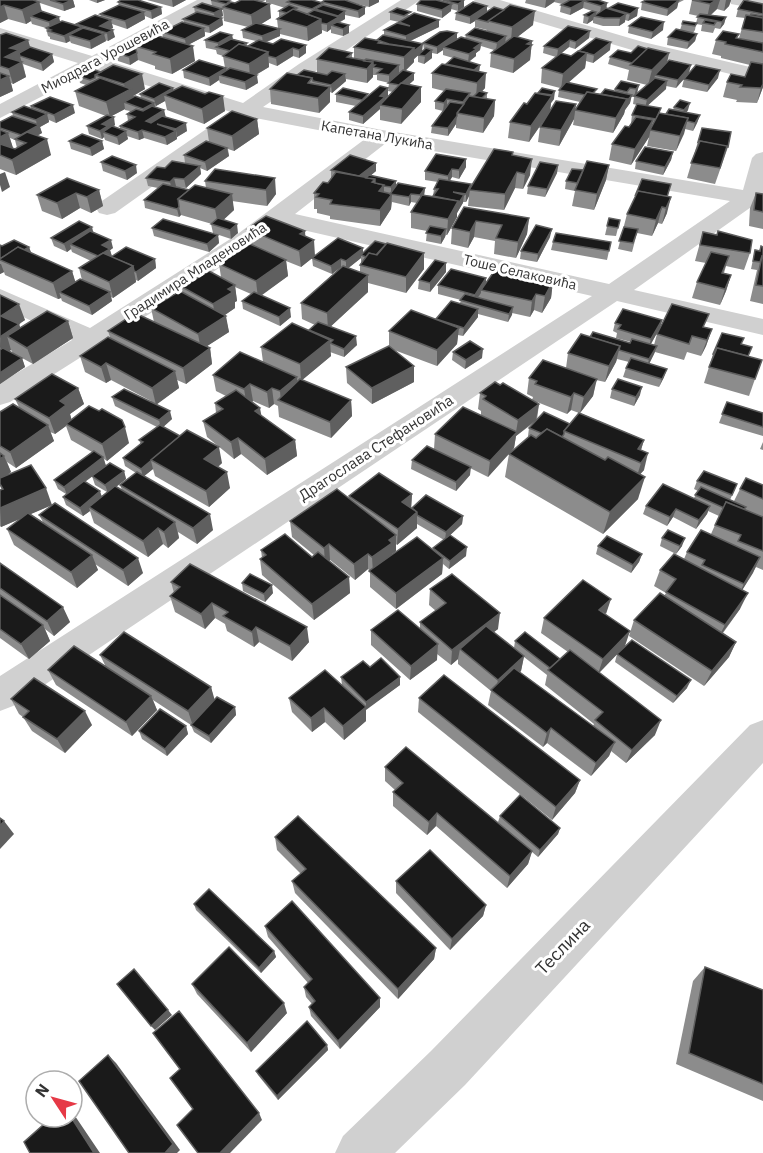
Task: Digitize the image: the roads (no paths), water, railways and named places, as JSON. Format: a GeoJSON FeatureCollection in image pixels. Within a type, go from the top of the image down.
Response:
{"type":"FeatureCollection","features":[{"type":"Feature","properties":{"kind":"street","name":"Миодрага Урошевића"},"geometry":{"type":"LineString","coordinates":[[0,112],[210,0]]}},
{"type":"Feature","properties":{"kind":"street"},"geometry":{"type":"LineString","coordinates":[[107,208],[245,110],[412,0]]}},
{"type":"Feature","properties":{"kind":"street"},"geometry":{"type":"LineString","coordinates":[[482,0],[638,46],[763,76]]}},
{"type":"Feature","properties":{"kind":"street"},"geometry":{"type":"LineString","coordinates":[[737,0],[763,5]]}},
{"type":"Feature","properties":{"kind":"street","name":"Капетана Лукића"},"geometry":{"type":"LineString","coordinates":[[0,33],[245,110],[382,136],[757,199]]}},
{"type":"Feature","properties":{"kind":"street","name":"Градимира Младеновића"},"geometry":{"type":"LineString","coordinates":[[0,396],[210,263],[278,217],[382,136]]}},
{"type":"Feature","properties":{"kind":"street"},"geometry":{"type":"LineString","coordinates":[[757,199],[757,183],[763,158]]}},
{"type":"Feature","properties":{"kind":"street","name":"Драгослава Стефановића"},"geometry":{"type":"LineString","coordinates":[[0,695],[757,199]]}},
{"type":"Feature","properties":{"kind":"street","name":"Тоше Селаковића"},"geometry":{"type":"LineString","coordinates":[[278,217],[763,327]]}},
{"type":"Feature","properties":{"kind":"street"},"geometry":{"type":"LineString","coordinates":[[0,297],[91,338]]}},
{"type":"Feature","properties":{"kind":"street","name":"Теслина"},"geometry":{"type":"LineString","coordinates":[[360,1153],[448,1068],[763,737]]}}]}
